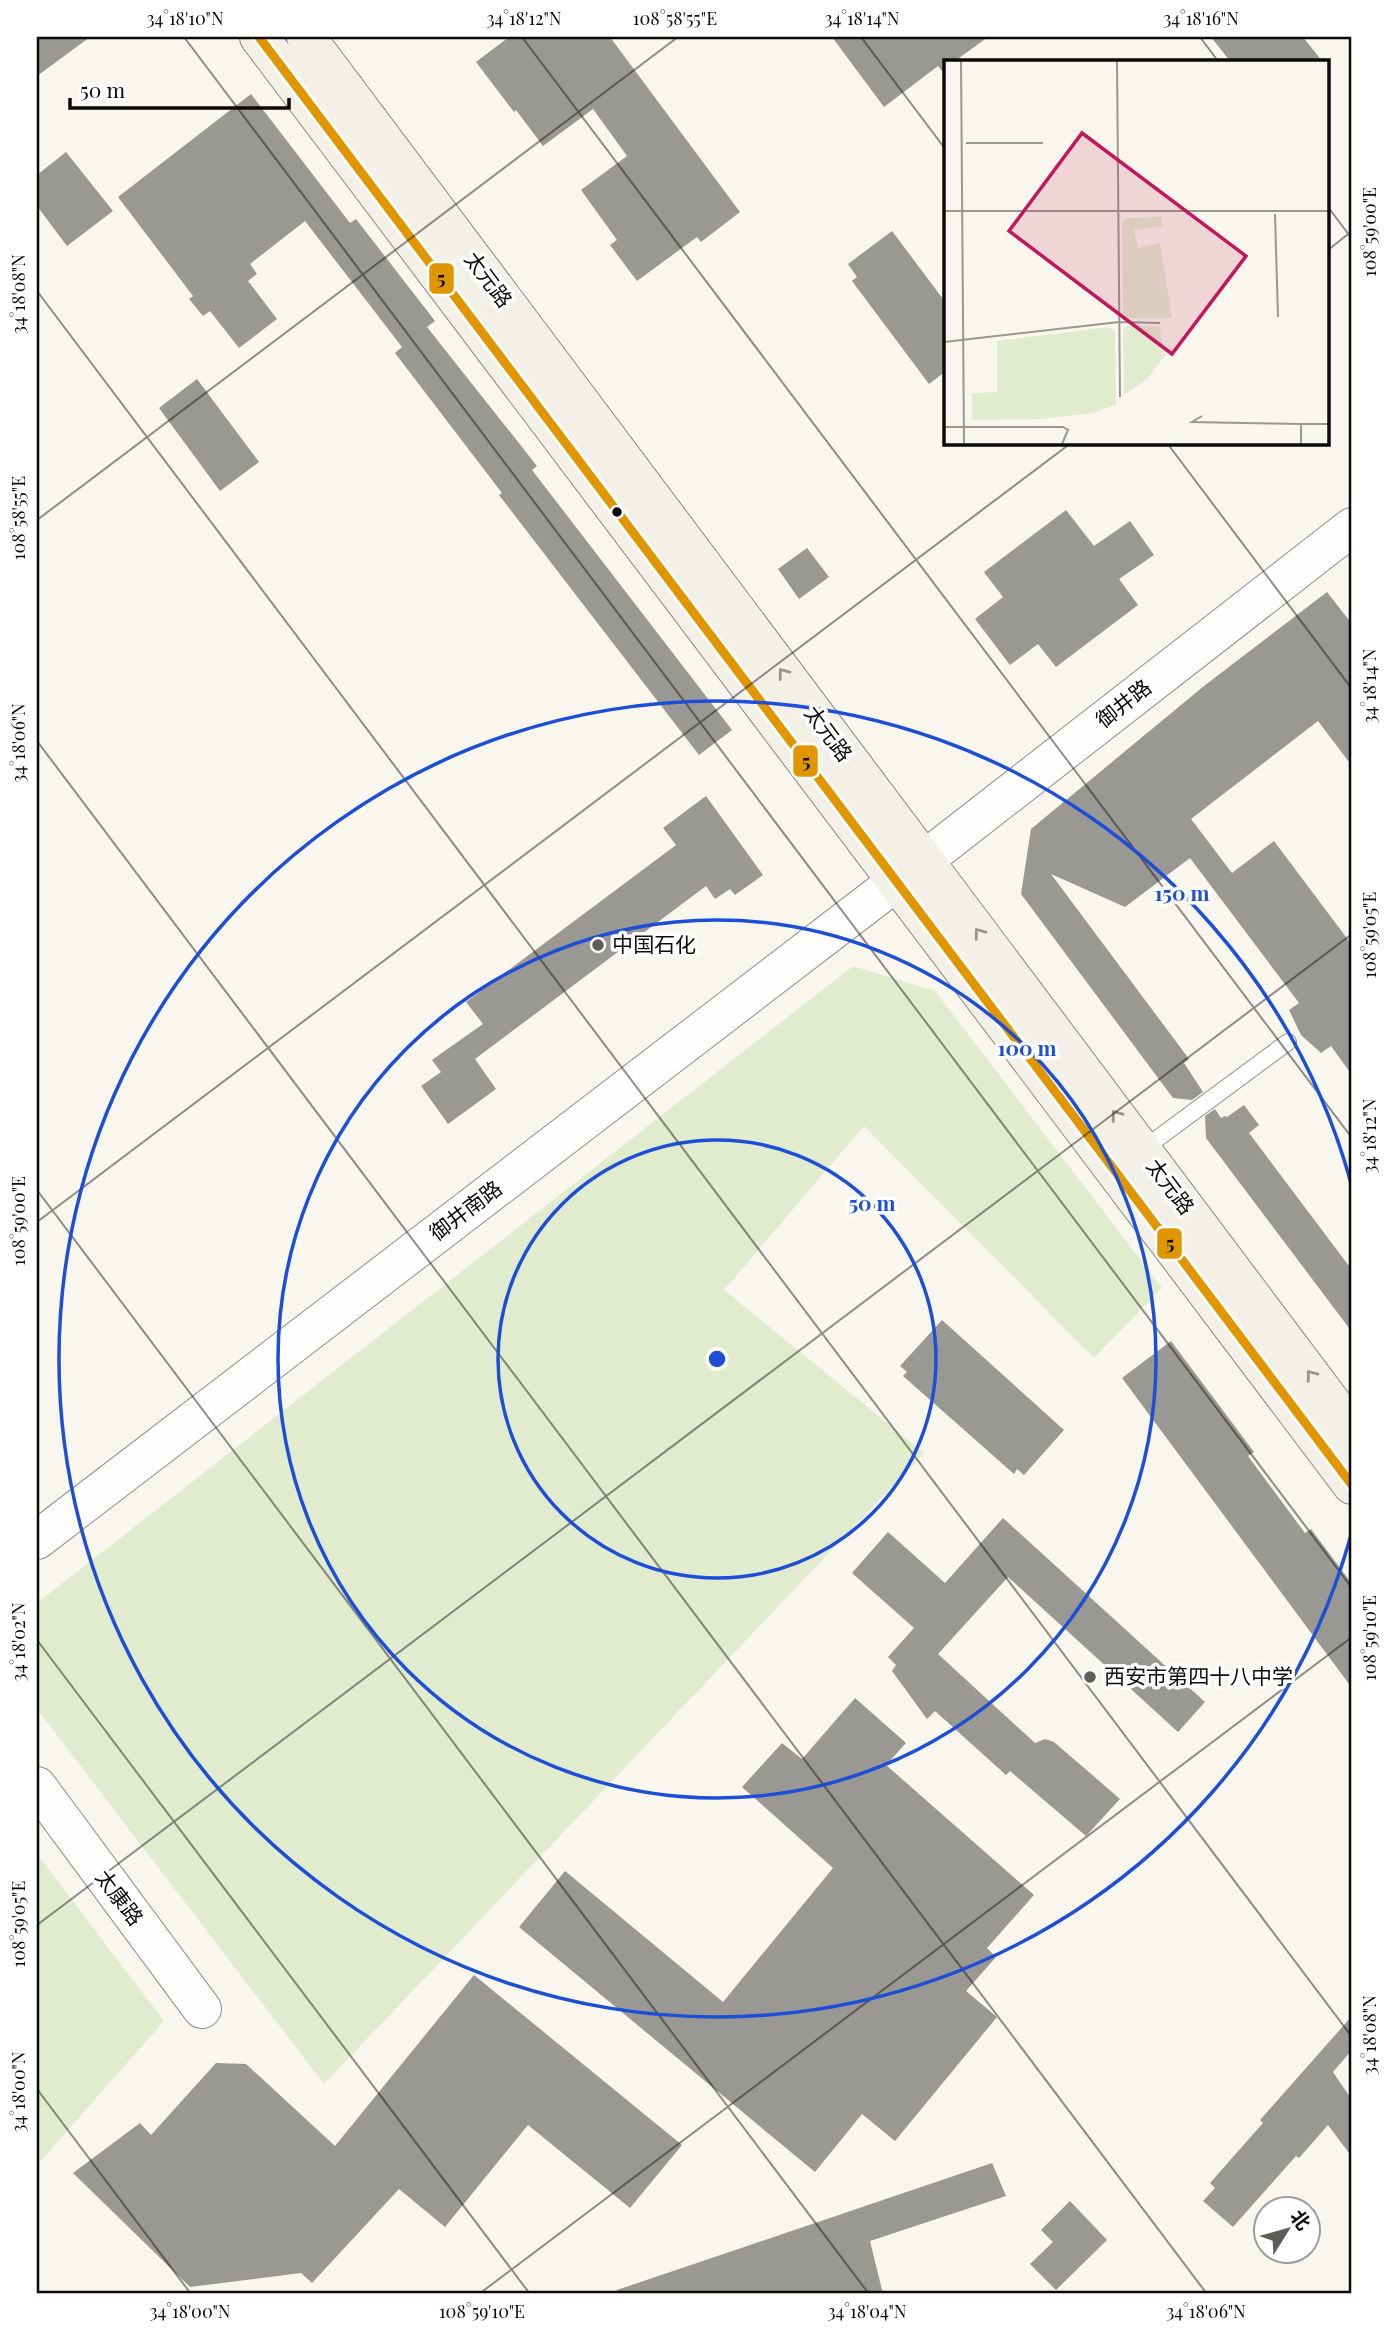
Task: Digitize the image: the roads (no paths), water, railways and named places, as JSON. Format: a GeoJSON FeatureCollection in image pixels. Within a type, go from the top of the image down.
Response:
{"type":"FeatureCollection","features":[{"type":"Feature","properties":{"kind":"main road","name":"太元路"},"geometry":{"type":"LineString","coordinates":[[259,37],[910,871],[1142,1150],[1352,1430]]}},
{"type":"Feature","properties":{"kind":"main road","name":"太元路"},"geometry":{"type":"LineString","coordinates":[[306,37],[1352,1485]]}},
{"type":"Feature","properties":{"kind":"street","name":"御井路"},"geometry":{"type":"LineString","coordinates":[[910,871],[1352,527]]}},
{"type":"Feature","properties":{"kind":"street","name":"御井南路"},"geometry":{"type":"LineString","coordinates":[[37,1540],[910,871]]}},
{"type":"Feature","properties":{"kind":"street","name":"太康路"},"geometry":{"type":"LineString","coordinates":[[37,1786],[202,2009]]}},
{"type":"Feature","properties":{"kind":"lane"},"geometry":{"type":"LineString","coordinates":[[1142,1150],[1288,1042]]}},
{"type":"Feature","properties":{"kind":"place","name":"中国石化"},"geometry":{"type":"Point","coordinates":[598,945]}},
{"type":"Feature","properties":{"kind":"place","name":"西安市第四十八中学"},"geometry":{"type":"Point","coordinates":[1090,1677]}}]}
